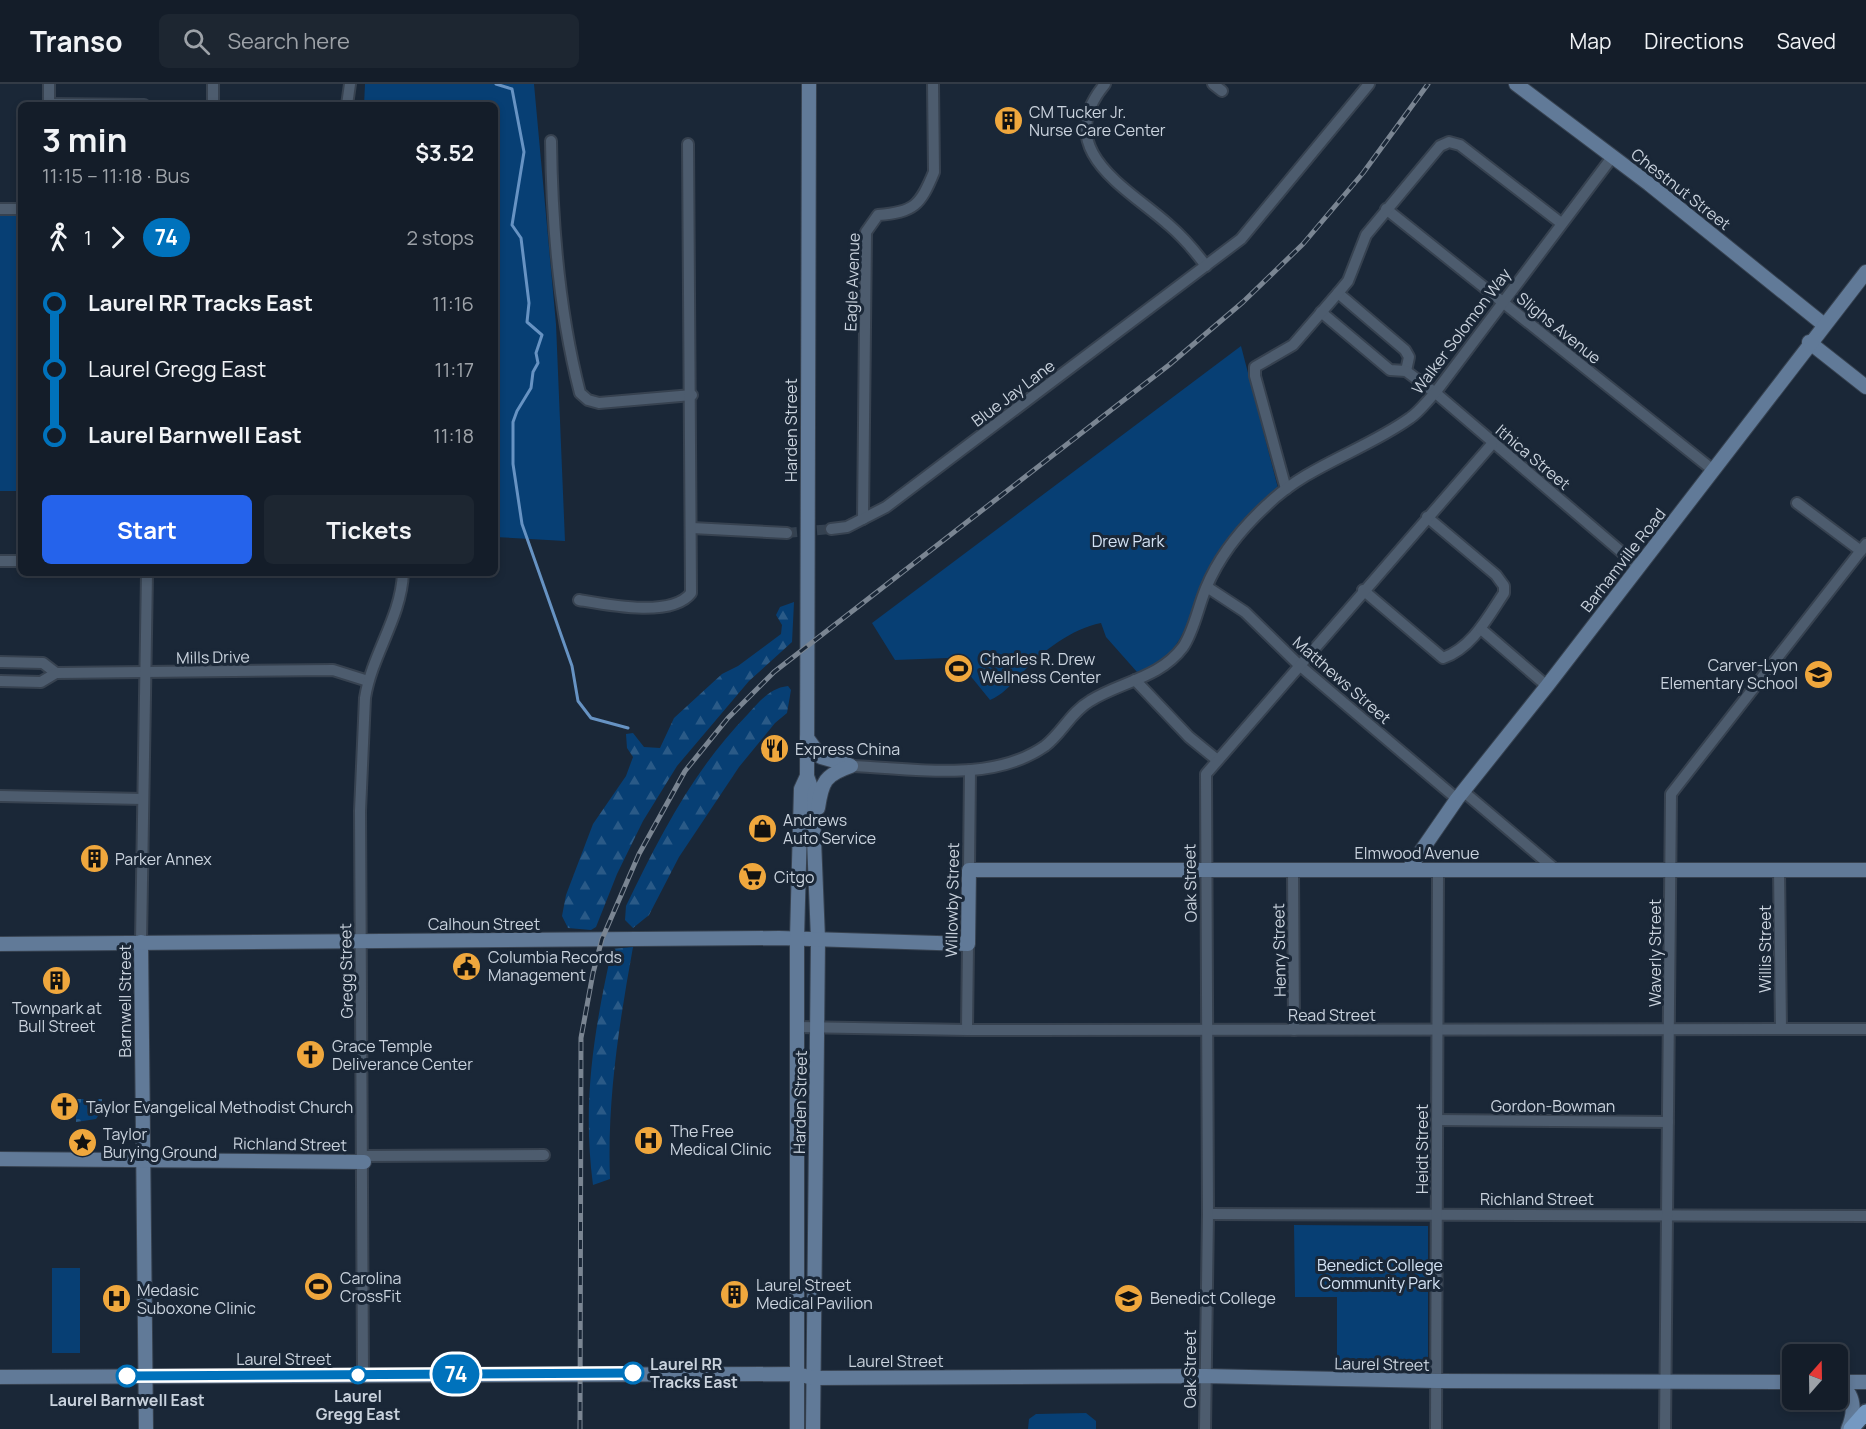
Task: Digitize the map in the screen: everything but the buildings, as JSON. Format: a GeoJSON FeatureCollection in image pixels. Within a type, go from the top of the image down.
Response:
{"type":"FeatureCollection","features":[{"type":"Feature","properties":{"kind":"main road"},"geometry":{"type":"LineString","coordinates":[[1850,1429],[1866,1412]]}},
{"type":"Feature","properties":{"kind":"street"},"geometry":{"type":"LineString","coordinates":[[49,84],[49,102]]}},
{"type":"Feature","properties":{"kind":"street"},"geometry":{"type":"LineString","coordinates":[[213,84],[213,102]]}},
{"type":"Feature","properties":{"kind":"street"},"geometry":{"type":"LineString","coordinates":[[347,102],[350,84]]}},
{"type":"Feature","properties":{"kind":"street","name":"Harden Street"},"geometry":{"type":"LineString","coordinates":[[808,84],[807,776],[812,790],[818,939],[813,1429]]}},
{"type":"Feature","properties":{"kind":"street","name":"Eagle Avenue"},"geometry":{"type":"LineString","coordinates":[[863,519],[866,232],[878,215],[906,212],[919,201],[929,184],[934,172],[933,84]]}},
{"type":"Feature","properties":{"kind":"street"},"geometry":{"type":"LineString","coordinates":[[1105,84],[1090,110],[1087,129],[1091,149],[1121,188],[1168,224],[1206,266]]}},
{"type":"Feature","properties":{"kind":"street","name":"Blue Jay Lane"},"geometry":{"type":"LineString","coordinates":[[831,529],[847,527],[886,507],[1241,239],[1369,84]]}},
{"type":"Feature","properties":{"kind":"street","name":"Chestnut Street"},"geometry":{"type":"LineString","coordinates":[[1517,84],[1613,156],[1823,324]]}},
{"type":"Feature","properties":{"kind":"street"},"geometry":{"type":"LineString","coordinates":[[551,141],[552,192],[562,292],[580,393],[588,400],[599,403],[692,395]]}},
{"type":"Feature","properties":{"kind":"street"},"geometry":{"type":"LineString","coordinates":[[1286,489],[1255,376],[1255,368],[1293,345],[1348,281],[1366,235],[1440,146],[1449,142],[1460,145],[1562,223]]}},
{"type":"Feature","properties":{"kind":"street"},"geometry":{"type":"LineString","coordinates":[[579,600],[665,608],[684,602],[691,593],[692,395],[688,144]]}},
{"type":"Feature","properties":{"kind":"street","name":"Walker Solomon Way"},"geometry":{"type":"LineString","coordinates":[[851,766],[970,770],[1003,765],[1028,756],[1047,744],[1070,717],[1088,702],[1155,672],[1183,646],[1207,586],[1221,560],[1243,529],[1297,480],[1412,417],[1435,393],[1613,156]]}},
{"type":"Feature","properties":{"kind":"street"},"geometry":{"type":"LineString","coordinates":[[0,209],[18,209]]}},
{"type":"Feature","properties":{"kind":"street","name":"Slighs Avenue"},"geometry":{"type":"LineString","coordinates":[[1386,209],[1713,470]]}},
{"type":"Feature","properties":{"kind":"street","name":"Barhamville Road"},"geometry":{"type":"LineString","coordinates":[[1408,870],[1460,795],[1639,567],[1809,342],[1866,272]]}},
{"type":"Feature","properties":{"kind":"street"},"geometry":{"type":"LineString","coordinates":[[1338,293],[1405,350],[1409,357],[1406,371]]}},
{"type":"Feature","properties":{"kind":"street","name":"Ithica Street"},"geometry":{"type":"LineString","coordinates":[[1321,312],[1390,370],[1406,371],[1435,393],[1492,444],[1639,567]]}},
{"type":"Feature","properties":{"kind":"street"},"geometry":{"type":"LineString","coordinates":[[1809,342],[1866,387]]}},
{"type":"Feature","properties":{"kind":"street","name":"Oak Street"},"geometry":{"type":"LineString","coordinates":[[1205,1429],[1208,1214],[1206,774],[1216,759],[1298,664],[1492,444]]}},
{"type":"Feature","properties":{"kind":"street"},"geometry":{"type":"LineString","coordinates":[[1797,503],[1863,548]]}},
{"type":"Feature","properties":{"kind":"street"},"geometry":{"type":"LineString","coordinates":[[1363,590],[1443,658],[1454,654],[1481,629],[1504,593],[1504,586],[1496,575],[1426,517]]}},
{"type":"Feature","properties":{"kind":"street"},"geometry":{"type":"LineString","coordinates":[[692,528],[787,532]]}},
{"type":"Feature","properties":{"kind":"street","name":"Waverly Street"},"geometry":{"type":"LineString","coordinates":[[1665,1429],[1669,1216],[1671,794],[1863,548]]}},
{"type":"Feature","properties":{"kind":"street"},"geometry":{"type":"LineString","coordinates":[[0,561],[18,561]]}},
{"type":"Feature","properties":{"kind":"street","name":"Barnwell Street"},"geometry":{"type":"LineString","coordinates":[[146,1429],[141,942],[147,576]]}},
{"type":"Feature","properties":{"kind":"street","name":"Gregg Street"},"geometry":{"type":"LineString","coordinates":[[363,1375],[364,1159],[360,812],[364,698],[368,681],[398,603],[402,576]]}},
{"type":"Feature","properties":{"kind":"street","name":"Matthews Street"},"geometry":{"type":"LineString","coordinates":[[1207,586],[1245,612],[1298,664],[1556,870]]}},
{"type":"Feature","properties":{"kind":"street"},"geometry":{"type":"LineString","coordinates":[[1481,629],[1547,686]]}},
{"type":"Feature","properties":{"kind":"street","name":"Mills Drive"},"geometry":{"type":"LineString","coordinates":[[0,662],[43,663],[56,673]]}},
{"type":"Feature","properties":{"kind":"street","name":"Mills Drive"},"geometry":{"type":"LineString","coordinates":[[0,681],[42,682],[56,673],[146,674],[333,670],[368,681]]}},
{"type":"Feature","properties":{"kind":"street"},"geometry":{"type":"LineString","coordinates":[[1134,680],[1189,737],[1216,759]]}},
{"type":"Feature","properties":{"kind":"street"},"geometry":{"type":"LineString","coordinates":[[807,738],[821,757],[851,766]]}},
{"type":"Feature","properties":{"kind":"street"},"geometry":{"type":"LineString","coordinates":[[814,834],[824,783],[832,773],[851,766]]}},
{"type":"Feature","properties":{"kind":"street","name":"Willowby Street"},"geometry":{"type":"LineString","coordinates":[[967,1030],[970,770]]}},
{"type":"Feature","properties":{"kind":"street","name":"Harden Street"},"geometry":{"type":"LineString","coordinates":[[797,1429],[797,938],[801,789],[807,776]]}},
{"type":"Feature","properties":{"kind":"street"},"geometry":{"type":"LineString","coordinates":[[0,796],[143,799]]}},
{"type":"Feature","properties":{"kind":"street","name":"Elmwood Avenue"},"geometry":{"type":"LineString","coordinates":[[969,870],[1866,870]]}},
{"type":"Feature","properties":{"kind":"street","name":"Henry Street"},"geometry":{"type":"LineString","coordinates":[[1293,870],[1294,1030]]}},
{"type":"Feature","properties":{"kind":"street","name":"Heidt Street"},"geometry":{"type":"LineString","coordinates":[[1436,1429],[1438,870]]}},
{"type":"Feature","properties":{"kind":"street","name":"Willis Street"},"geometry":{"type":"LineString","coordinates":[[1779,870],[1780,1029]]}},
{"type":"Feature","properties":{"kind":"street","name":"Calhoun Street"},"geometry":{"type":"LineString","coordinates":[[0,944],[797,938],[968,944]]}},
{"type":"Feature","properties":{"kind":"street","name":"Read Street"},"geometry":{"type":"LineString","coordinates":[[797,1027],[967,1030],[1866,1029]]}},
{"type":"Feature","properties":{"kind":"street","name":"Gordon-Bowman"},"geometry":{"type":"LineString","coordinates":[[1437,1120],[1668,1122]]}},
{"type":"Feature","properties":{"kind":"street","name":"Richland Street"},"geometry":{"type":"LineString","coordinates":[[0,1159],[364,1159],[544,1155]]}},
{"type":"Feature","properties":{"kind":"street","name":"Richland Street"},"geometry":{"type":"LineString","coordinates":[[1208,1214],[1866,1216]]}},
{"type":"Feature","properties":{"kind":"street","name":"Laurel Street"},"geometry":{"type":"LineString","coordinates":[[0,1377],[797,1374],[813,1377],[1205,1376],[1436,1381],[1782,1382]]}},
{"type":"Feature","properties":{"kind":"street"},"geometry":{"type":"LineString","coordinates":[[1848,1383],[1866,1382]]}},
{"type":"Feature","properties":{"kind":"street"},"geometry":{"type":"LineString","coordinates":[[1848,1393],[1854,1412],[1850,1429]]}},
{"type":"Feature","properties":{"kind":"green space"},"geometry":{"type":"Polygon","coordinates":[[[365,84],[534,84],[556,324],[565,541],[498,537],[498,102],[364,102],[365,84]]]}},
{"type":"Feature","properties":{"kind":"green space"},"geometry":{"type":"Polygon","coordinates":[[[0,215],[18,215],[18,491],[0,491],[0,215]]]}},
{"type":"Feature","properties":{"kind":"green space","name":"Drew Park"},"geometry":{"type":"Polygon","coordinates":[[[1241,346],[1278,488],[1241,526],[1217,558],[1202,584],[1184,630],[1167,655],[1154,665],[1137,672],[1106,637],[1101,623],[1079,630],[1058,642],[1004,691],[990,700],[960,663],[947,658],[895,660],[872,623],[1241,346]]]}},
{"type":"Feature","properties":{"kind":"green space"},"geometry":{"type":"Polygon","coordinates":[[[794,602],[792,642],[749,681],[677,766],[643,821],[617,874],[596,927],[591,930],[568,928],[562,916],[566,895],[593,824],[626,776],[633,757],[627,748],[626,734],[633,733],[644,747],[660,748],[674,718],[722,674],[738,666],[781,634],[782,625],[776,615],[780,607],[794,602]]]}},
{"type":"Feature","properties":{"kind":"green space"},"geometry":{"type":"Polygon","coordinates":[[[788,686],[791,690],[787,713],[775,723],[739,767],[679,857],[649,915],[633,928],[625,920],[626,906],[665,829],[694,781],[728,736],[761,700],[776,689],[788,686]]]}},
{"type":"Feature","properties":{"kind":"green space"},"geometry":{"type":"Polygon","coordinates":[[[633,947],[612,1092],[610,1179],[593,1185],[589,1095],[595,1038],[612,949],[633,947]]]}},
{"type":"Feature","properties":{"kind":"green space"},"geometry":{"type":"Polygon","coordinates":[[[76,1099],[102,1099],[102,1110],[96,1119],[76,1122],[76,1099]]]}},
{"type":"Feature","properties":{"kind":"green space","name":"Benedict College Community Park"},"geometry":{"type":"Polygon","coordinates":[[[1294,1225],[1428,1226],[1428,1368],[1337,1368],[1337,1297],[1295,1297],[1294,1225]]]}},
{"type":"Feature","properties":{"kind":"green space"},"geometry":{"type":"Polygon","coordinates":[[[52,1268],[80,1268],[80,1353],[52,1353],[52,1268]]]}},
{"type":"Feature","properties":{"kind":"green space"},"geometry":{"type":"Polygon","coordinates":[[[1086,1413],[1096,1421],[1096,1429],[1028,1429],[1029,1419],[1036,1414],[1086,1413]]]}},
{"type":"Feature","properties":{"kind":"waterway"},"geometry":{"type":"LineString","coordinates":[[496,84],[512,89],[524,152],[512,225],[521,238],[529,303],[527,322],[542,335],[536,353],[538,363],[533,372],[531,388],[513,422],[513,464],[522,524],[572,666],[578,701],[591,718],[628,728]]}},
{"type":"Feature","properties":{"kind":"tunnel"},"geometry":{"type":"LineString","coordinates":[[787,533],[831,529]]}},
{"type":"Feature","properties":{"kind":"railway"},"geometry":{"type":"LineString","coordinates":[[580,1429],[581,1038],[602,939],[639,854],[685,771],[728,718],[774,672],[1169,365],[1243,302],[1303,244],[1363,173],[1428,84]]}},
{"type":"Feature","properties":{"kind":"bus line","name":"74"},"geometry":{"type":"LineString","coordinates":[[127,1376],[633,1373]]}},
{"type":"Feature","properties":{"kind":"place","name":"CM Tucker Jr. Nurse Care Center"},"geometry":{"type":"Point","coordinates":[1008,121]}},
{"type":"Feature","properties":{"kind":"place","name":"Charles R. Drew Wellness Center"},"geometry":{"type":"Point","coordinates":[959,668]}},
{"type":"Feature","properties":{"kind":"place","name":"Carver-Lyon Elementary School"},"geometry":{"type":"Point","coordinates":[1819,674]}},
{"type":"Feature","properties":{"kind":"place","name":"Express China"},"geometry":{"type":"Point","coordinates":[774,749]}},
{"type":"Feature","properties":{"kind":"place","name":"Andrews Auto Service"},"geometry":{"type":"Point","coordinates":[762,829]}},
{"type":"Feature","properties":{"kind":"place","name":"Parker Annex"},"geometry":{"type":"Point","coordinates":[94,859]}},
{"type":"Feature","properties":{"kind":"place","name":"Citgo"},"geometry":{"type":"Point","coordinates":[753,877]}},
{"type":"Feature","properties":{"kind":"place","name":"Columbia Records Management"},"geometry":{"type":"Point","coordinates":[467,966]}},
{"type":"Feature","properties":{"kind":"place","name":"Townpark at Bull Street"},"geometry":{"type":"Point","coordinates":[57,980]}},
{"type":"Feature","properties":{"kind":"place","name":"Grace Temple Deliverance Center"},"geometry":{"type":"Point","coordinates":[311,1055]}},
{"type":"Feature","properties":{"kind":"place","name":"Taylor Evangelical Methodist Church"},"geometry":{"type":"Point","coordinates":[65,1107]}},
{"type":"Feature","properties":{"kind":"place","name":"The Free Medical Clinic"},"geometry":{"type":"Point","coordinates":[649,1140]}},
{"type":"Feature","properties":{"kind":"place","name":"Taylor Burying Ground"},"geometry":{"type":"Point","coordinates":[82,1143]}},
{"type":"Feature","properties":{"kind":"place","name":"Carolina CrossFit"},"geometry":{"type":"Point","coordinates":[319,1287]}},
{"type":"Feature","properties":{"kind":"place","name":"Laurel Street Medical Pavilion"},"geometry":{"type":"Point","coordinates":[735,1294]}},
{"type":"Feature","properties":{"kind":"place","name":"Benedict College"},"geometry":{"type":"Point","coordinates":[1129,1298]}},
{"type":"Feature","properties":{"kind":"place","name":"Medasic Suboxone Clinic"},"geometry":{"type":"Point","coordinates":[116,1299]}},
{"type":"Feature","properties":{"kind":"place","name":"Laurel RR Tracks East"},"geometry":{"type":"Point","coordinates":[633,1373]}},
{"type":"Feature","properties":{"kind":"place","name":"Laurel Gregg East"},"geometry":{"type":"Point","coordinates":[358,1375]}},
{"type":"Feature","properties":{"kind":"place","name":"Laurel Barnwell East"},"geometry":{"type":"Point","coordinates":[127,1376]}}]}
